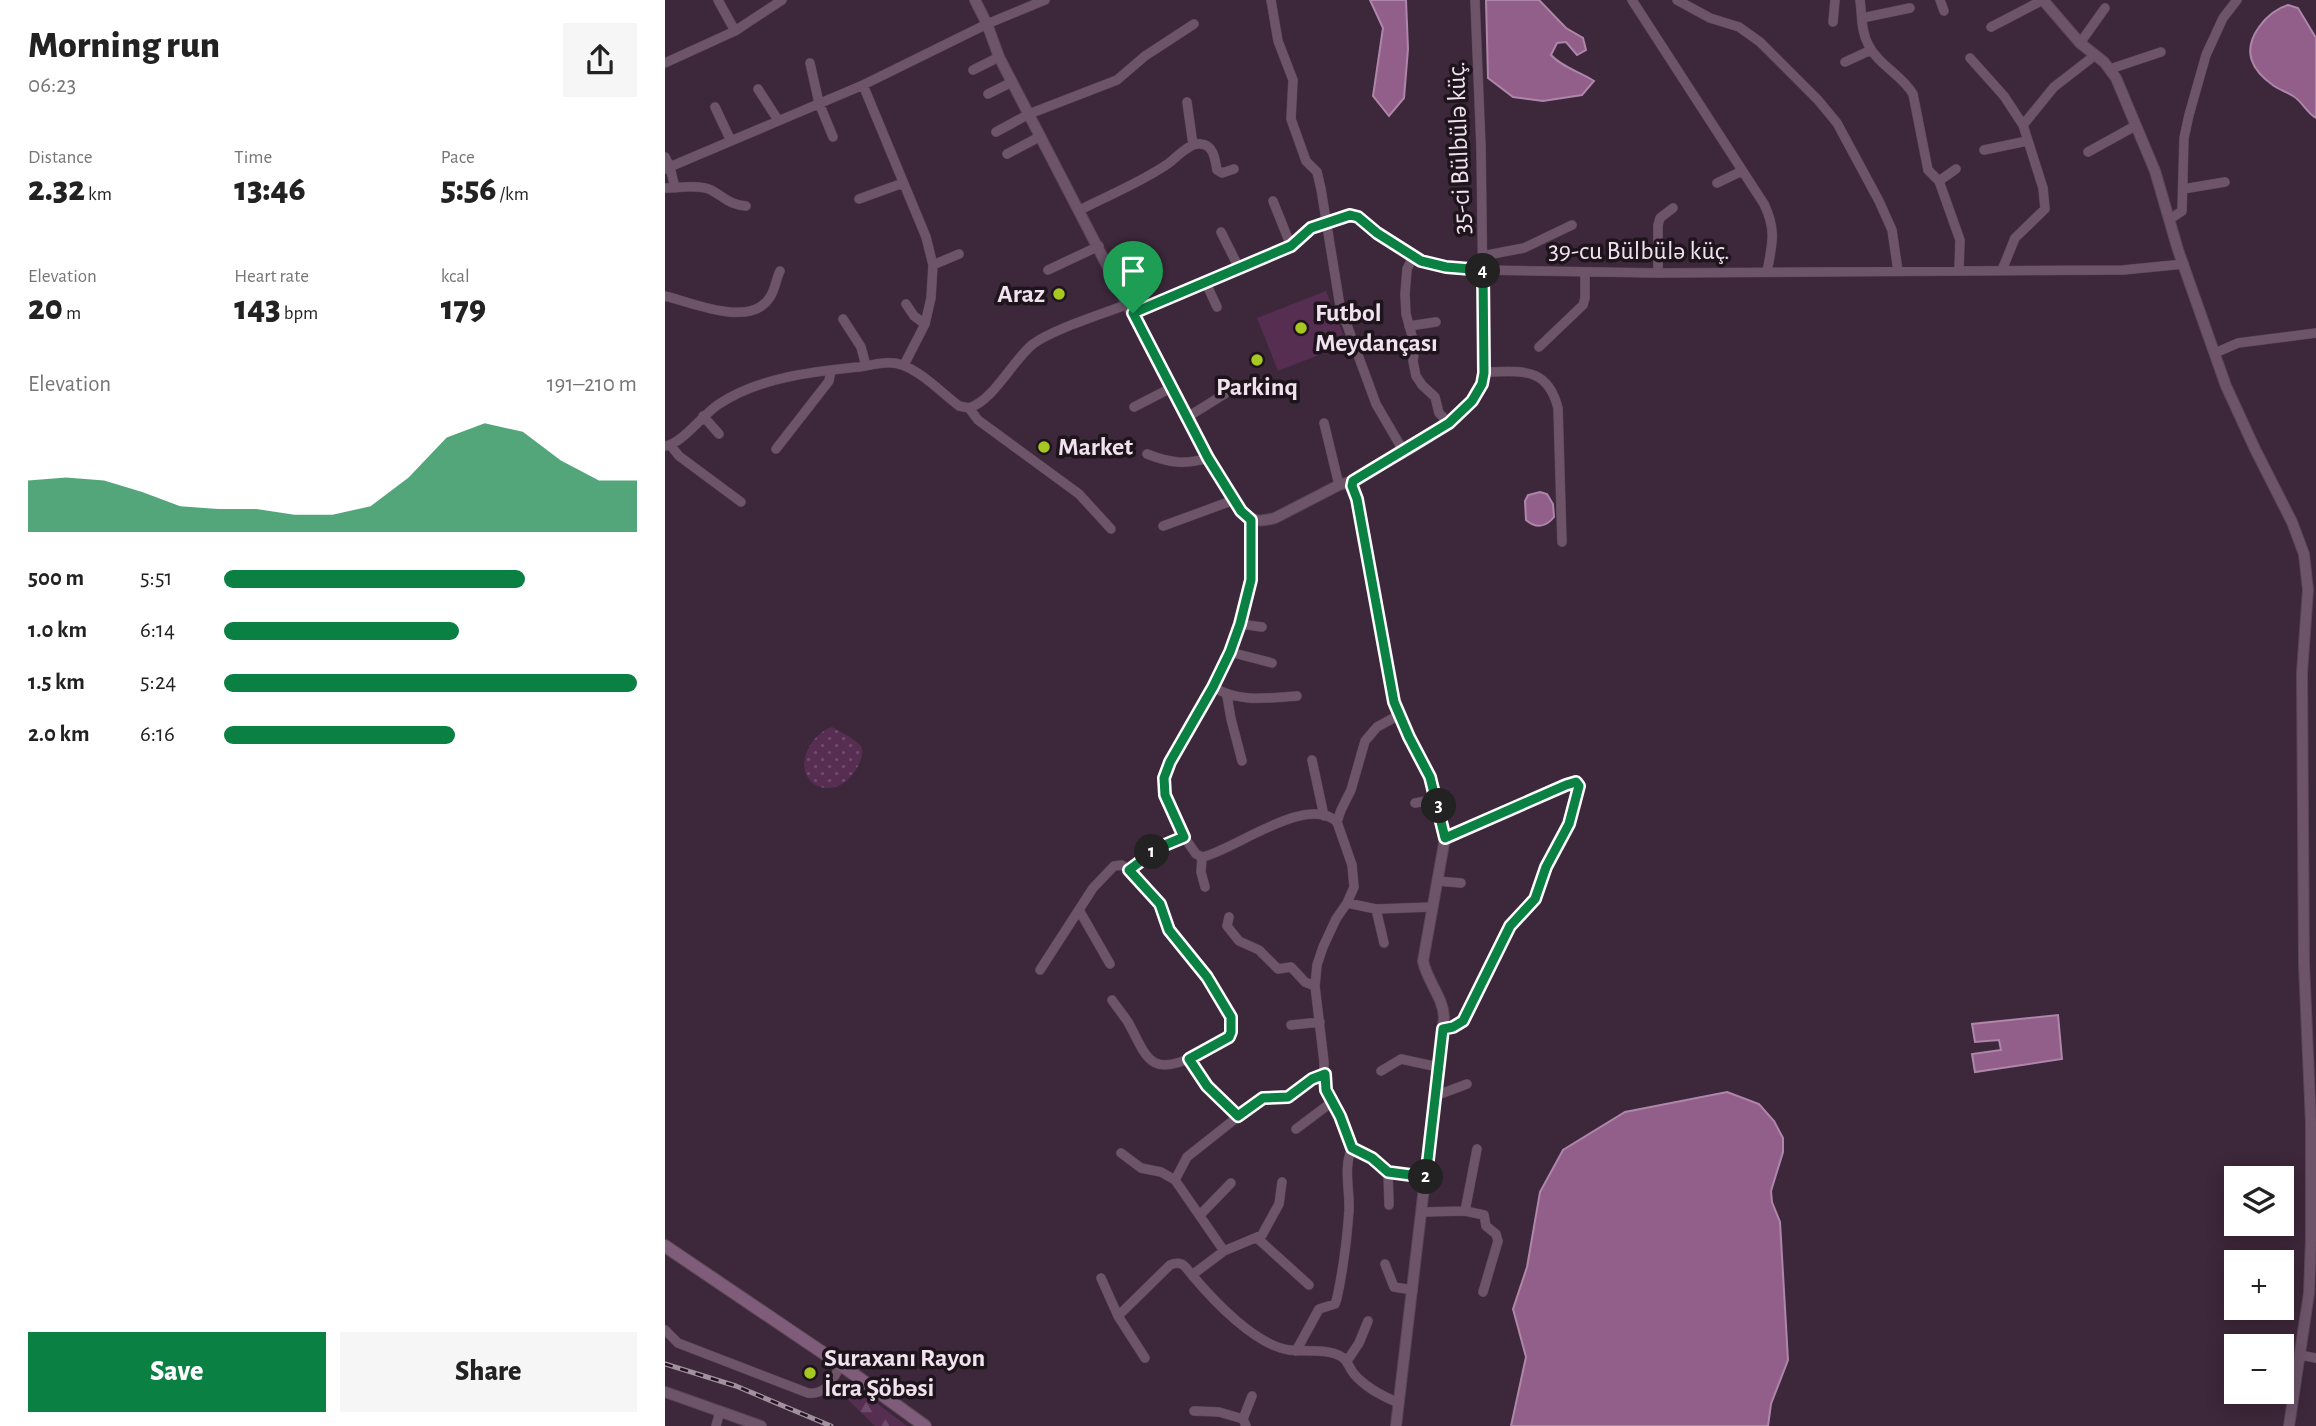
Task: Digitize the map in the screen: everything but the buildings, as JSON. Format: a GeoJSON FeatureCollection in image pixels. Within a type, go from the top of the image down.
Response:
{"type":"FeatureCollection","features":[{"type":"Feature","properties":{"kind":"main road"},"geometry":{"type":"LineString","coordinates":[[665,1246],[841,1365],[925,1426]]}},
{"type":"Feature","properties":{"kind":"street"},"geometry":{"type":"LineString","coordinates":[[718,0],[735,31]]}},
{"type":"Feature","properties":{"kind":"street"},"geometry":{"type":"LineString","coordinates":[[665,63],[735,31],[782,0]]}},
{"type":"Feature","properties":{"kind":"street"},"geometry":{"type":"LineString","coordinates":[[975,0],[999,57],[1186,418],[1234,500],[1251,520],[1251,580],[1240,624],[1213,687],[1170,762],[1164,778],[1165,795],[1184,837],[1196,854],[1202,857]]}},
{"type":"Feature","properties":{"kind":"street"},"geometry":{"type":"LineString","coordinates":[[668,168],[863,85],[987,24],[1045,0]]}},
{"type":"Feature","properties":{"kind":"street"},"geometry":{"type":"LineString","coordinates":[[1271,0],[1278,41],[1293,80],[1291,119],[1306,161],[1317,172],[1336,274],[1336,294],[1376,404],[1403,452]]}},
{"type":"Feature","properties":{"kind":"street","name":"35-ci Bülbülə küç."},"geometry":{"type":"LineString","coordinates":[[1353,481],[1449,423],[1472,401],[1482,384],[1483,270],[1475,0]]}},
{"type":"Feature","properties":{"kind":"street"},"geometry":{"type":"LineString","coordinates":[[1632,0],[1772,220],[1773,237],[1767,272]]}},
{"type":"Feature","properties":{"kind":"street"},"geometry":{"type":"LineString","coordinates":[[1677,0],[1710,18],[1739,27],[1760,42],[1837,123],[1892,230],[1898,271]]}},
{"type":"Feature","properties":{"kind":"street"},"geometry":{"type":"LineString","coordinates":[[1833,22],[1835,0]]}},
{"type":"Feature","properties":{"kind":"street"},"geometry":{"type":"LineString","coordinates":[[1860,0],[1867,43],[1908,85],[1913,94],[1928,170],[1939,181],[1960,240],[1959,270]]}},
{"type":"Feature","properties":{"kind":"street"},"geometry":{"type":"LineString","coordinates":[[1940,0],[1944,11]]}},
{"type":"Feature","properties":{"kind":"street"},"geometry":{"type":"LineString","coordinates":[[1991,27],[2043,0],[2080,43],[2110,69],[2116,78],[2155,171],[2184,264],[2235,408],[2298,535],[2306,569],[2308,590],[2302,673],[2304,916],[2314,1120],[2309,1293],[2290,1426]]}},
{"type":"Feature","properties":{"kind":"street"},"geometry":{"type":"LineString","coordinates":[[2170,219],[2182,211],[2184,138],[2202,67],[2223,18],[2237,0]]}},
{"type":"Feature","properties":{"kind":"street"},"geometry":{"type":"LineString","coordinates":[[1862,18],[1910,8]]}},
{"type":"Feature","properties":{"kind":"street"},"geometry":{"type":"LineString","coordinates":[[2080,43],[2105,8]]}},
{"type":"Feature","properties":{"kind":"street"},"geometry":{"type":"LineString","coordinates":[[996,132],[1029,114],[1117,79],[1151,51],[1194,24]]}},
{"type":"Feature","properties":{"kind":"street"},"geometry":{"type":"LineString","coordinates":[[1845,62],[1871,50]]}},
{"type":"Feature","properties":{"kind":"street"},"geometry":{"type":"LineString","coordinates":[[2110,69],[2161,52]]}},
{"type":"Feature","properties":{"kind":"street"},"geometry":{"type":"LineString","coordinates":[[2023,125],[2054,88],[2094,56]]}},
{"type":"Feature","properties":{"kind":"street"},"geometry":{"type":"LineString","coordinates":[[973,70],[999,57]]}},
{"type":"Feature","properties":{"kind":"street"},"geometry":{"type":"LineString","coordinates":[[1970,58],[2004,96],[2023,125],[2043,188],[2045,209],[2015,237],[2002,270]]}},
{"type":"Feature","properties":{"kind":"street"},"geometry":{"type":"LineString","coordinates":[[810,63],[819,103],[833,137]]}},
{"type":"Feature","properties":{"kind":"street"},"geometry":{"type":"LineString","coordinates":[[988,94],[1012,82]]}},
{"type":"Feature","properties":{"kind":"street"},"geometry":{"type":"LineString","coordinates":[[863,85],[926,237],[933,265],[931,298],[925,324],[904,365]]}},
{"type":"Feature","properties":{"kind":"street"},"geometry":{"type":"LineString","coordinates":[[758,89],[778,120]]}},
{"type":"Feature","properties":{"kind":"street"},"geometry":{"type":"LineString","coordinates":[[1187,102],[1193,145]]}},
{"type":"Feature","properties":{"kind":"street"},"geometry":{"type":"LineString","coordinates":[[715,107],[731,141]]}},
{"type":"Feature","properties":{"kind":"street"},"geometry":{"type":"LineString","coordinates":[[2088,152],[2136,126]]}},
{"type":"Feature","properties":{"kind":"street"},"geometry":{"type":"LineString","coordinates":[[1007,154],[1041,136]]}},
{"type":"Feature","properties":{"kind":"street"},"geometry":{"type":"LineString","coordinates":[[1984,150],[2027,142]]}},
{"type":"Feature","properties":{"kind":"street"},"geometry":{"type":"LineString","coordinates":[[1080,210],[1159,170],[1193,145],[1209,146],[1217,170],[1221,173],[1234,169]]}},
{"type":"Feature","properties":{"kind":"street"},"geometry":{"type":"LineString","coordinates":[[665,157],[670,188],[704,188],[737,206],[746,206]]}},
{"type":"Feature","properties":{"kind":"street"},"geometry":{"type":"LineString","coordinates":[[1939,181],[1956,169]]}},
{"type":"Feature","properties":{"kind":"street"},"geometry":{"type":"LineString","coordinates":[[1717,183],[1742,171]]}},
{"type":"Feature","properties":{"kind":"street"},"geometry":{"type":"LineString","coordinates":[[2183,189],[2225,181]]}},
{"type":"Feature","properties":{"kind":"street"},"geometry":{"type":"LineString","coordinates":[[859,200],[904,183]]}},
{"type":"Feature","properties":{"kind":"street"},"geometry":{"type":"LineString","coordinates":[[1273,201],[1291,246]]}},
{"type":"Feature","properties":{"kind":"street"},"geometry":{"type":"LineString","coordinates":[[1658,273],[1658,225],[1660,218],[1673,208]]}},
{"type":"Feature","properties":{"kind":"street","name":"39-cu Bülbülə küç."},"geometry":{"type":"LineString","coordinates":[[969,408],[983,401],[1024,353],[1039,340],[1205,281],[1291,246],[1311,228],[1354,215],[1413,257],[1431,265],[1483,270],[1658,273],[2123,270],[2184,264]]}},
{"type":"Feature","properties":{"kind":"street"},"geometry":{"type":"LineString","coordinates":[[1482,256],[1524,248],[1572,225]]}},
{"type":"Feature","properties":{"kind":"street"},"geometry":{"type":"LineString","coordinates":[[1221,232],[1238,267]]}},
{"type":"Feature","properties":{"kind":"street"},"geometry":{"type":"LineString","coordinates":[[1048,270],[1099,246]]}},
{"type":"Feature","properties":{"kind":"street"},"geometry":{"type":"LineString","coordinates":[[933,265],[959,254]]}},
{"type":"Feature","properties":{"kind":"street"},"geometry":{"type":"LineString","coordinates":[[1413,257],[1407,269],[1406,314],[1415,347],[1413,361],[1416,376],[1436,397],[1439,413],[1449,423]]}},
{"type":"Feature","properties":{"kind":"street"},"geometry":{"type":"LineString","coordinates":[[1115,278],[1146,263]]}},
{"type":"Feature","properties":{"kind":"street"},"geometry":{"type":"LineString","coordinates":[[665,296],[726,313],[759,307],[769,300],[780,271]]}},
{"type":"Feature","properties":{"kind":"street"},"geometry":{"type":"LineString","coordinates":[[1539,347],[1583,305],[1585,272]]}},
{"type":"Feature","properties":{"kind":"street"},"geometry":{"type":"LineString","coordinates":[[1205,281],[1217,307]]}},
{"type":"Feature","properties":{"kind":"street"},"geometry":{"type":"LineString","coordinates":[[907,304],[914,316],[925,324]]}},
{"type":"Feature","properties":{"kind":"street"},"geometry":{"type":"LineString","coordinates":[[843,319],[861,347],[866,366]]}},
{"type":"Feature","properties":{"kind":"street"},"geometry":{"type":"LineString","coordinates":[[1409,326],[1437,322]]}},
{"type":"Feature","properties":{"kind":"street"},"geometry":{"type":"LineString","coordinates":[[2215,352],[2238,343],[2316,333]]}},
{"type":"Feature","properties":{"kind":"street"},"geometry":{"type":"LineString","coordinates":[[741,502],[668,446],[680,440],[703,416],[729,398],[764,383],[831,370],[893,363],[904,365],[959,406],[969,408],[978,419],[1079,495],[1111,529]]}},
{"type":"Feature","properties":{"kind":"street"},"geometry":{"type":"LineString","coordinates":[[776,450],[829,381],[831,370]]}},
{"type":"Feature","properties":{"kind":"street"},"geometry":{"type":"LineString","coordinates":[[1484,373],[1532,373],[1541,377],[1555,396],[1558,408],[1562,542]]}},
{"type":"Feature","properties":{"kind":"street"},"geometry":{"type":"LineString","coordinates":[[1186,418],[1226,393],[1228,383]]}},
{"type":"Feature","properties":{"kind":"street"},"geometry":{"type":"LineString","coordinates":[[1134,407],[1171,388]]}},
{"type":"Feature","properties":{"kind":"street"},"geometry":{"type":"LineString","coordinates":[[703,416],[719,434]]}},
{"type":"Feature","properties":{"kind":"street"},"geometry":{"type":"LineString","coordinates":[[1324,423],[1339,485]]}},
{"type":"Feature","properties":{"kind":"street"},"geometry":{"type":"LineString","coordinates":[[1147,454],[1171,463],[1183,464],[1208,458]]}},
{"type":"Feature","properties":{"kind":"street"},"geometry":{"type":"LineString","coordinates":[[1251,520],[1275,518],[1339,485],[1353,481],[1391,688],[1399,715],[1430,777],[1445,838],[1444,856],[1423,961],[1428,978],[1443,1007],[1443,1029],[1396,1426]]}},
{"type":"Feature","properties":{"kind":"street"},"geometry":{"type":"LineString","coordinates":[[1163,526],[1234,500]]}},
{"type":"Feature","properties":{"kind":"street"},"geometry":{"type":"LineString","coordinates":[[1240,624],[1262,627]]}},
{"type":"Feature","properties":{"kind":"street"},"geometry":{"type":"LineString","coordinates":[[1230,652],[1272,663]]}},
{"type":"Feature","properties":{"kind":"street"},"geometry":{"type":"LineString","coordinates":[[1213,687],[1227,696],[1297,696]]}},
{"type":"Feature","properties":{"kind":"street"},"geometry":{"type":"LineString","coordinates":[[1227,696],[1243,761]]}},
{"type":"Feature","properties":{"kind":"street"},"geometry":{"type":"LineString","coordinates":[[1337,822],[1351,789],[1365,741],[1377,727],[1399,715]]}},
{"type":"Feature","properties":{"kind":"street"},"geometry":{"type":"LineString","coordinates":[[1312,760],[1324,816]]}},
{"type":"Feature","properties":{"kind":"street"},"geometry":{"type":"LineString","coordinates":[[1443,1029],[1463,1021],[1510,926],[1535,899],[1546,867],[1569,824],[1579,786],[1576,782],[1566,785],[1445,838]]}},
{"type":"Feature","properties":{"kind":"street"},"geometry":{"type":"LineString","coordinates":[[1415,803],[1437,799]]}},
{"type":"Feature","properties":{"kind":"street"},"geometry":{"type":"LineString","coordinates":[[1202,857],[1296,818],[1324,816],[1337,822],[1346,842],[1354,887],[1336,919],[1317,965],[1315,986],[1326,1090],[1352,1148],[1372,1158],[1388,1172],[1426,1177]]}},
{"type":"Feature","properties":{"kind":"street"},"geometry":{"type":"LineString","coordinates":[[1129,870],[1160,847],[1184,837]]}},
{"type":"Feature","properties":{"kind":"street"},"geometry":{"type":"LineString","coordinates":[[1202,857],[1201,872],[1205,887]]}},
{"type":"Feature","properties":{"kind":"street"},"geometry":{"type":"LineString","coordinates":[[1040,970],[1093,888],[1114,866],[1122,865],[1160,904],[1169,930],[1207,977],[1231,1017],[1231,1032],[1229,1037],[1189,1059],[1167,1065],[1148,1059],[1112,1000]]}},
{"type":"Feature","properties":{"kind":"street"},"geometry":{"type":"LineString","coordinates":[[1437,881],[1461,883]]}},
{"type":"Feature","properties":{"kind":"street"},"geometry":{"type":"LineString","coordinates":[[1347,903],[1376,909],[1432,907]]}},
{"type":"Feature","properties":{"kind":"street"},"geometry":{"type":"LineString","coordinates":[[1376,909],[1384,943]]}},
{"type":"Feature","properties":{"kind":"street"},"geometry":{"type":"LineString","coordinates":[[1079,910],[1110,964]]}},
{"type":"Feature","properties":{"kind":"street"},"geometry":{"type":"LineString","coordinates":[[1229,917],[1227,926],[1239,941],[1259,950],[1278,970],[1291,967],[1305,982],[1315,986]]}},
{"type":"Feature","properties":{"kind":"street"},"geometry":{"type":"LineString","coordinates":[[1291,1025],[1320,1022]]}},
{"type":"Feature","properties":{"kind":"street"},"geometry":{"type":"LineString","coordinates":[[1189,1059],[1207,1086],[1238,1116]]}},
{"type":"Feature","properties":{"kind":"street"},"geometry":{"type":"LineString","coordinates":[[1381,1071],[1401,1059],[1438,1067]]}},
{"type":"Feature","properties":{"kind":"street"},"geometry":{"type":"LineString","coordinates":[[1175,1180],[1187,1157],[1263,1098],[1288,1097],[1312,1079],[1325,1074]]}},
{"type":"Feature","properties":{"kind":"street"},"geometry":{"type":"LineString","coordinates":[[1435,1096],[1467,1084]]}},
{"type":"Feature","properties":{"kind":"street"},"geometry":{"type":"LineString","coordinates":[[1296,1129],[1332,1102]]}},
{"type":"Feature","properties":{"kind":"street"},"geometry":{"type":"LineString","coordinates":[[1296,1350],[1319,1308],[1335,1304],[1337,1298],[1349,1212],[1346,1160],[1352,1148]]}},
{"type":"Feature","properties":{"kind":"street"},"geometry":{"type":"LineString","coordinates":[[1465,1212],[1478,1149]]}},
{"type":"Feature","properties":{"kind":"street"},"geometry":{"type":"LineString","coordinates":[[1121,1153],[1141,1168],[1161,1172],[1175,1180],[1224,1251]]}},
{"type":"Feature","properties":{"kind":"street"},"geometry":{"type":"LineString","coordinates":[[1388,1172],[1389,1205]]}},
{"type":"Feature","properties":{"kind":"street"},"geometry":{"type":"LineString","coordinates":[[1192,1275],[1224,1251],[1262,1235],[1279,1204],[1282,1182]]}},
{"type":"Feature","properties":{"kind":"street"},"geometry":{"type":"LineString","coordinates":[[1200,1215],[1231,1183]]}},
{"type":"Feature","properties":{"kind":"street"},"geometry":{"type":"LineString","coordinates":[[1423,1212],[1484,1215],[1486,1226],[1497,1237],[1497,1247],[1483,1292]]}},
{"type":"Feature","properties":{"kind":"street"},"geometry":{"type":"LineString","coordinates":[[1257,1238],[1309,1285]]}},
{"type":"Feature","properties":{"kind":"street"},"geometry":{"type":"LineString","coordinates":[[1118,1316],[1170,1265],[1177,1262],[1183,1264],[1226,1314],[1279,1347],[1331,1353],[1346,1361],[1356,1377],[1367,1386],[1399,1403]]}},
{"type":"Feature","properties":{"kind":"street"},"geometry":{"type":"LineString","coordinates":[[1385,1264],[1394,1287],[1413,1290]]}},
{"type":"Feature","properties":{"kind":"street"},"geometry":{"type":"LineString","coordinates":[[1101,1278],[1118,1316],[1145,1357]]}},
{"type":"Feature","properties":{"kind":"street"},"geometry":{"type":"LineString","coordinates":[[1346,1361],[1359,1343],[1367,1321]]}},
{"type":"Feature","properties":{"kind":"street"},"geometry":{"type":"LineString","coordinates":[[665,1330],[678,1343],[808,1393],[815,1394],[825,1390],[841,1365]]}},
{"type":"Feature","properties":{"kind":"street"},"geometry":{"type":"LineString","coordinates":[[2300,1355],[2316,1358]]}},
{"type":"Feature","properties":{"kind":"street"},"geometry":{"type":"LineString","coordinates":[[665,1392],[761,1426]]}},
{"type":"Feature","properties":{"kind":"street"},"geometry":{"type":"LineString","coordinates":[[1194,1411],[1219,1412],[1245,1423],[1252,1396]]}},
{"type":"Feature","properties":{"kind":"street"},"geometry":{"type":"LineString","coordinates":[[716,1426],[720,1411]]}},
{"type":"Feature","properties":{"kind":"green space","name":"Futbol Meydançası"},"geometry":{"type":"Polygon","coordinates":[[[1326,291],[1347,344],[1278,371],[1257,318],[1326,291]]]}},
{"type":"Feature","properties":{"kind":"green space"},"geometry":{"type":"Polygon","coordinates":[[[832,727],[857,742],[862,756],[850,778],[830,788],[813,783],[804,766],[810,745],[823,731],[832,727]]]}},
{"type":"Feature","properties":{"kind":"green space"},"geometry":{"type":"Polygon","coordinates":[[[846,1380],[907,1426],[875,1426],[838,1390],[846,1380]]]}},
{"type":"Feature","properties":{"kind":"shaded area"},"geometry":{"type":"Polygon","coordinates":[[[1370,0],[1406,0],[1408,49],[1404,98],[1389,116],[1373,96],[1383,28],[1370,0]]]}},
{"type":"Feature","properties":{"kind":"shaded area"},"geometry":{"type":"Polygon","coordinates":[[[1486,0],[1539,0],[1566,28],[1583,38],[1586,50],[1577,55],[1566,42],[1557,43],[1551,55],[1594,81],[1582,95],[1543,101],[1513,97],[1488,78],[1486,0]]]}},
{"type":"Feature","properties":{"kind":"shaded area"},"geometry":{"type":"Polygon","coordinates":[[[2288,5],[2298,8],[2316,38],[2316,118],[2296,98],[2266,80],[2255,67],[2250,52],[2254,36],[2265,19],[2288,5]]]}},
{"type":"Feature","properties":{"kind":"shaded area"},"geometry":{"type":"Polygon","coordinates":[[[1540,492],[1547,494],[1553,504],[1554,517],[1548,523],[1537,526],[1526,520],[1525,501],[1528,495],[1540,492]]]}},
{"type":"Feature","properties":{"kind":"shaded area"},"geometry":{"type":"Polygon","coordinates":[[[2058,1015],[2062,1059],[1975,1072],[1972,1054],[2001,1050],[1999,1040],[1975,1042],[1972,1024],[2058,1015]]]}},
{"type":"Feature","properties":{"kind":"shaded area"},"geometry":{"type":"Polygon","coordinates":[[[1727,1092],[1759,1104],[1774,1121],[1783,1138],[1783,1152],[1771,1191],[1772,1202],[1780,1222],[1788,1360],[1771,1404],[1768,1426],[1511,1426],[1526,1357],[1513,1309],[1527,1267],[1540,1192],[1563,1150],[1625,1112],[1727,1092]]]}},
{"type":"Feature","properties":{"kind":"railway"},"geometry":{"type":"LineString","coordinates":[[665,1364],[736,1386],[831,1426]]}},
{"type":"Feature","properties":{"kind":"place","name":"Araz"},"geometry":{"type":"Point","coordinates":[1059,294]}},
{"type":"Feature","properties":{"kind":"place","name":"Futbol Meydançası"},"geometry":{"type":"Point","coordinates":[1301,328]}},
{"type":"Feature","properties":{"kind":"place","name":"Parkinq"},"geometry":{"type":"Point","coordinates":[1257,360]}},
{"type":"Feature","properties":{"kind":"place","name":"Market"},"geometry":{"type":"Point","coordinates":[1044,447]}},
{"type":"Feature","properties":{"kind":"place","name":"Suraxanı Rayon İcra Şöbəsi"},"geometry":{"type":"Point","coordinates":[810,1373]}},
{"type":"Feature","properties":{"kind":"route"},"geometry":{"type":"LineString","coordinates":[[1350,215],[1358,217],[1397,247],[1421,261],[1431,265],[1483,270],[1484,373],[1479,391],[1449,423],[1353,481],[1352,486],[1357,499],[1394,702],[1430,777],[1445,838],[1566,785],[1576,782],[1579,792],[1569,824],[1546,867],[1535,899],[1510,926],[1463,1021],[1443,1029],[1426,1177],[1388,1172],[1372,1158],[1352,1148],[1340,1116],[1326,1090],[1325,1074],[1312,1079],[1288,1097],[1263,1098],[1238,1116],[1207,1086],[1189,1059],[1229,1037],[1231,1017],[1207,977],[1169,930],[1160,904],[1129,870],[1160,847],[1184,837],[1165,795],[1165,771],[1213,687],[1240,624],[1251,580],[1251,520],[1241,511],[1208,458],[1133,313],[1291,246],[1311,228],[1350,215]]}}]}
